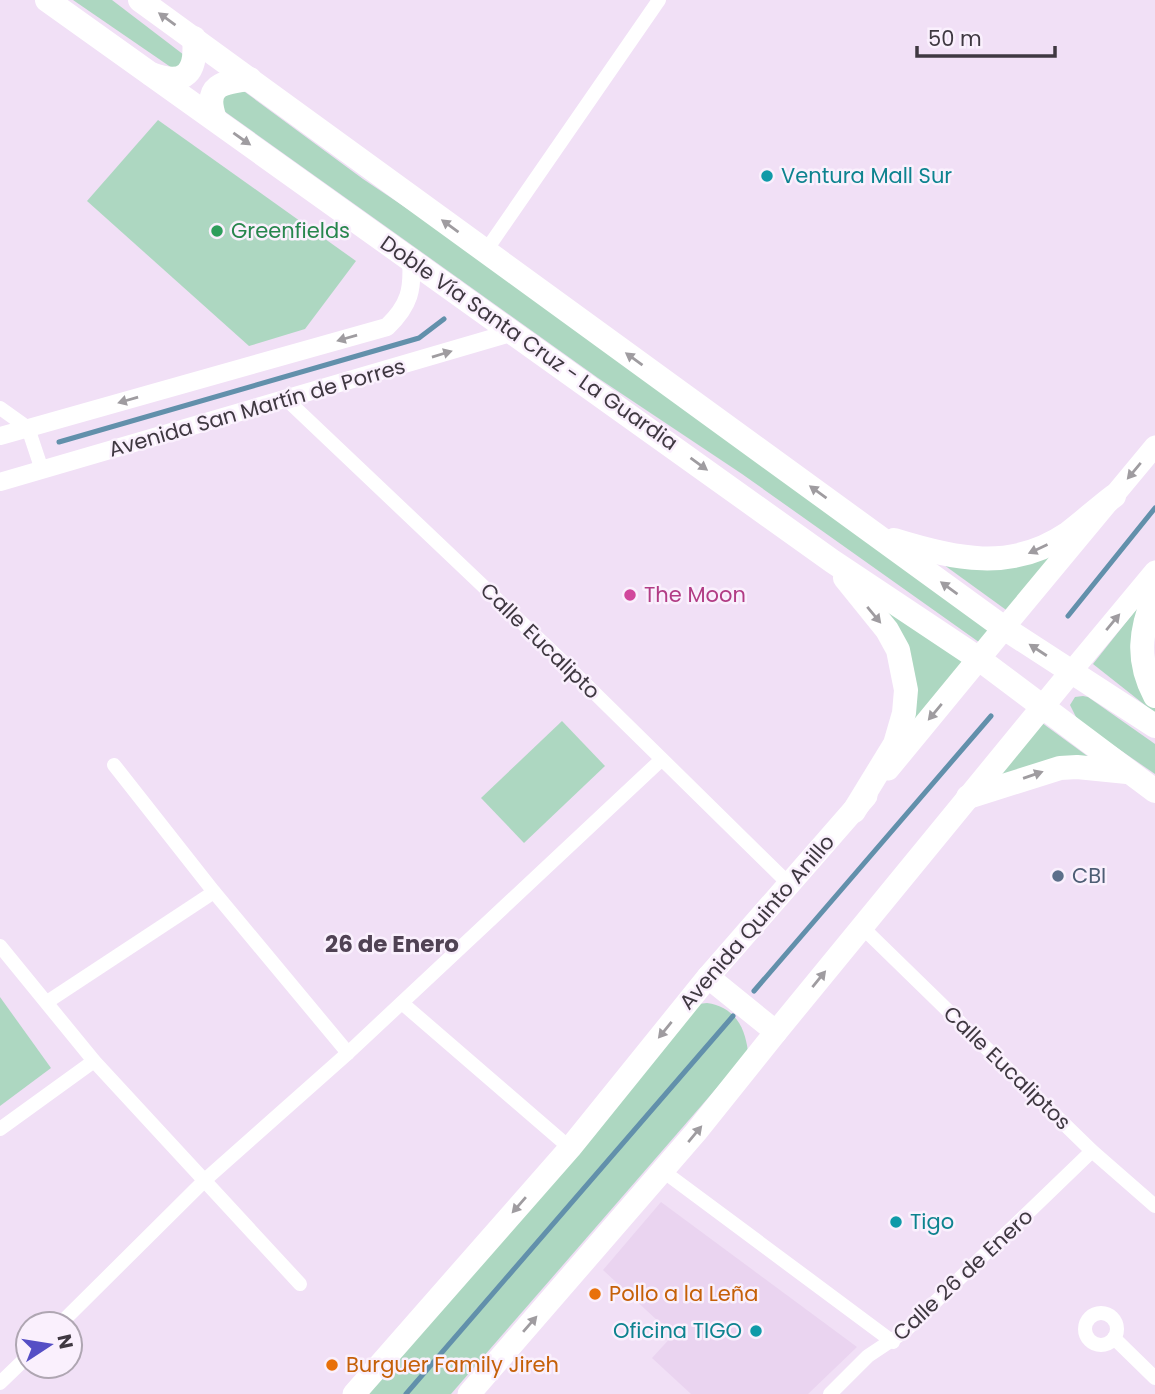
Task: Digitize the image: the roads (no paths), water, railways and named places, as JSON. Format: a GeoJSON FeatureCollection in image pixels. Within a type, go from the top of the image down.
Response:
{"type":"FeatureCollection","features":[{"type":"Feature","properties":{"kind":"highway","name":"Doble Vía Santa Cruz - La Guardia"},"geometry":{"type":"LineString","coordinates":[[47,0],[832,561],[979,659],[1155,791]]}},
{"type":"Feature","properties":{"kind":"highway"},"geometry":{"type":"LineString","coordinates":[[140,0],[1004,628],[1155,726]]}},
{"type":"Feature","properties":{"kind":"highway"},"geometry":{"type":"LineString","coordinates":[[151,74],[166,80],[176,80],[191,71],[196,57],[194,38]]}},
{"type":"Feature","properties":{"kind":"highway"},"geometry":{"type":"LineString","coordinates":[[215,119],[210,106],[215,89],[221,84],[250,79]]}},
{"type":"Feature","properties":{"kind":"highway"},"geometry":{"type":"LineString","coordinates":[[873,533],[926,550],[998,560],[1031,553],[1066,534],[1114,496]]}},
{"type":"Feature","properties":{"kind":"highway"},"geometry":{"type":"LineString","coordinates":[[832,561],[887,630],[898,650],[906,690],[904,713],[895,744],[854,811]]}},
{"type":"Feature","properties":{"kind":"highway"},"geometry":{"type":"LineString","coordinates":[[1155,593],[1141,643],[1142,661],[1155,696]]}},
{"type":"Feature","properties":{"kind":"highway"},"geometry":{"type":"LineString","coordinates":[[968,797],[1060,768],[1127,772]]}},
{"type":"Feature","properties":{"kind":"main road","name":"Avenida Quinto Anillo"},"geometry":{"type":"LineString","coordinates":[[354,1394],[570,1148],[708,977],[854,811],[1155,446]]}},
{"type":"Feature","properties":{"kind":"main road"},"geometry":{"type":"LineString","coordinates":[[469,1394],[663,1171],[1155,571]]}},
{"type":"Feature","properties":{"kind":"main road"},"geometry":{"type":"LineString","coordinates":[[708,977],[776,1032]]}},
{"type":"Feature","properties":{"kind":"street"},"geometry":{"type":"LineString","coordinates":[[485,252],[659,0]]}},
{"type":"Feature","properties":{"kind":"street","name":"Avenida San Martín de Porres"},"geometry":{"type":"LineString","coordinates":[[0,436],[387,327],[404,308],[409,297],[412,284],[411,259]]}},
{"type":"Feature","properties":{"kind":"street","name":"Avenida San Martín de Porres"},"geometry":{"type":"LineString","coordinates":[[0,482],[514,332]]}},
{"type":"Feature","properties":{"kind":"street","name":"Calle Eucalipto"},"geometry":{"type":"LineString","coordinates":[[288,400],[560,659],[790,885]]}},
{"type":"Feature","properties":{"kind":"street"},"geometry":{"type":"LineString","coordinates":[[0,408],[29,428],[41,470]]}},
{"type":"Feature","properties":{"kind":"street"},"geometry":{"type":"LineString","coordinates":[[74,1310],[206,1180],[348,1053],[661,760]]}},
{"type":"Feature","properties":{"kind":"street"},"geometry":{"type":"LineString","coordinates":[[114,765],[214,892],[348,1053]]}},
{"type":"Feature","properties":{"kind":"street"},"geometry":{"type":"LineString","coordinates":[[47,1002],[214,892]]}},
{"type":"Feature","properties":{"kind":"street","name":"Calle Eucaliptos"},"geometry":{"type":"LineString","coordinates":[[862,927],[1092,1151],[1155,1206]]}},
{"type":"Feature","properties":{"kind":"street"},"geometry":{"type":"LineString","coordinates":[[1,948],[94,1061],[300,1284]]}},
{"type":"Feature","properties":{"kind":"street"},"geometry":{"type":"LineString","coordinates":[[402,1003],[570,1148]]}},
{"type":"Feature","properties":{"kind":"street"},"geometry":{"type":"LineString","coordinates":[[0,1129],[94,1061]]}},
{"type":"Feature","properties":{"kind":"street","name":"Calle 26 de Enero"},"geometry":{"type":"LineString","coordinates":[[830,1394],[868,1356],[893,1342],[1092,1151]]}},
{"type":"Feature","properties":{"kind":"street"},"geometry":{"type":"LineString","coordinates":[[663,1171],[893,1342]]}},
{"type":"Feature","properties":{"kind":"street"},"geometry":{"type":"LineString","coordinates":[[1114,1338],[1155,1378]]}},
{"type":"Feature","properties":{"kind":"street"},"geometry":{"type":"LineString","coordinates":[[9,1394],[0,1386],[14,1371]]}},
{"type":"Feature","properties":{"kind":"waterway"},"geometry":{"type":"LineString","coordinates":[[59,442],[419,338],[444,319]]}},
{"type":"Feature","properties":{"kind":"waterway"},"geometry":{"type":"LineString","coordinates":[[1068,616],[1155,508]]}},
{"type":"Feature","properties":{"kind":"waterway"},"geometry":{"type":"LineString","coordinates":[[754,991],[991,716]]}},
{"type":"Feature","properties":{"kind":"waterway"},"geometry":{"type":"LineString","coordinates":[[406,1394],[733,1016]]}},
{"type":"Feature","properties":{"kind":"place","name":"Ventura Mall Sur"},"geometry":{"type":"Point","coordinates":[767,176]}},
{"type":"Feature","properties":{"kind":"place","name":"Greenfields"},"geometry":{"type":"Point","coordinates":[217,231]}},
{"type":"Feature","properties":{"kind":"place","name":"The Moon"},"geometry":{"type":"Point","coordinates":[630,595]}},
{"type":"Feature","properties":{"kind":"place","name":"CBI"},"geometry":{"type":"Point","coordinates":[1058,876]}},
{"type":"Feature","properties":{"kind":"place","name":"Tigo"},"geometry":{"type":"Point","coordinates":[896,1222]}},
{"type":"Feature","properties":{"kind":"place","name":"Pollo a la Leña"},"geometry":{"type":"Point","coordinates":[595,1294]}},
{"type":"Feature","properties":{"kind":"place","name":"Oficina TIGO"},"geometry":{"type":"Point","coordinates":[756,1331]}},
{"type":"Feature","properties":{"kind":"place","name":"Burguer Family Jireh"},"geometry":{"type":"Point","coordinates":[332,1365]}},
{"type":"Feature","properties":{"kind":"district","name":"26 de Enero"},"geometry":{"type":"Point","coordinates":[392,944]}}]}
